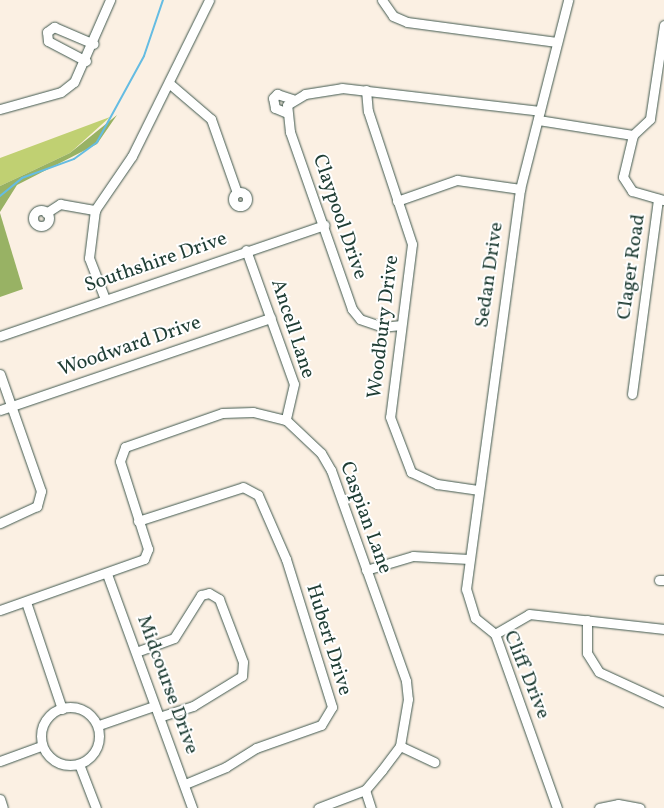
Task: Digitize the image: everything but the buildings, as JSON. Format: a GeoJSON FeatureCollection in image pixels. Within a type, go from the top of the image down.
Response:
{"type":"FeatureCollection","features":[{"type":"Feature","properties":{"kind":"street"},"geometry":{"type":"LineString","coordinates":[[0,109],[61,92],[74,82],[94,44],[110,0]]}},
{"type":"Feature","properties":{"kind":"street"},"geometry":{"type":"LineString","coordinates":[[105,299],[89,258],[95,210],[132,156],[170,84],[209,0]]}},
{"type":"Feature","properties":{"kind":"street"},"geometry":{"type":"LineString","coordinates":[[382,0],[394,16],[407,22],[557,42]]}},
{"type":"Feature","properties":{"kind":"street","name":"Sedan Drive"},"geometry":{"type":"LineString","coordinates":[[469,559],[520,189],[568,0]]}},
{"type":"Feature","properties":{"kind":"street"},"geometry":{"type":"LineString","coordinates":[[632,135],[650,119],[664,25]]}},
{"type":"Feature","properties":{"kind":"street"},"geometry":{"type":"LineString","coordinates":[[86,61],[48,41],[47,32],[54,27],[94,44]]}},
{"type":"Feature","properties":{"kind":"street"},"geometry":{"type":"LineString","coordinates":[[170,84],[211,119],[238,192]]}},
{"type":"Feature","properties":{"kind":"street","name":"Claypool Drive"},"geometry":{"type":"LineString","coordinates":[[401,325],[383,327],[356,314],[285,112],[276,108],[273,98],[278,94],[292,99],[326,88],[366,90],[539,116],[632,135]]}},
{"type":"Feature","properties":{"kind":"street","name":"Woodbury Drive"},"geometry":{"type":"LineString","coordinates":[[366,90],[397,201],[412,244],[390,417],[403,460],[411,472],[437,484],[478,490]]}},
{"type":"Feature","properties":{"kind":"street"},"geometry":{"type":"LineString","coordinates":[[285,112],[292,99]]}},
{"type":"Feature","properties":{"kind":"street","name":"Clager Road"},"geometry":{"type":"LineString","coordinates":[[632,135],[623,177],[626,184],[661,199],[632,394]]}},
{"type":"Feature","properties":{"kind":"street"},"geometry":{"type":"LineString","coordinates":[[397,201],[457,180],[520,189]]}},
{"type":"Feature","properties":{"kind":"street"},"geometry":{"type":"LineString","coordinates":[[46,212],[60,204],[95,210]]}},
{"type":"Feature","properties":{"kind":"street","name":"Southshire Drive"},"geometry":{"type":"LineString","coordinates":[[0,336],[246,250],[325,225]]}},
{"type":"Feature","properties":{"kind":"street","name":"Ancell Lane"},"geometry":{"type":"LineString","coordinates":[[246,250],[294,384],[286,420]]}},
{"type":"Feature","properties":{"kind":"street","name":"Woodward Drive"},"geometry":{"type":"LineString","coordinates":[[0,410],[271,318]]}},
{"type":"Feature","properties":{"kind":"street"},"geometry":{"type":"LineString","coordinates":[[0,374],[41,492],[37,506],[0,523]]}},
{"type":"Feature","properties":{"kind":"street"},"geometry":{"type":"LineString","coordinates":[[0,610],[107,574],[147,554],[120,461],[125,447],[222,413],[253,412],[286,420]]}},
{"type":"Feature","properties":{"kind":"street","name":"Caspian Lane"},"geometry":{"type":"LineString","coordinates":[[286,420],[327,461],[406,681],[408,718],[400,746]]}},
{"type":"Feature","properties":{"kind":"street","name":"Hubert Drive"},"geometry":{"type":"LineString","coordinates":[[138,521],[243,487],[258,495],[286,559],[332,707],[321,725],[256,748],[226,767],[184,784]]}},
{"type":"Feature","properties":{"kind":"street"},"geometry":{"type":"LineString","coordinates":[[366,570],[413,556],[469,559]]}},
{"type":"Feature","properties":{"kind":"street","name":"Cliff Drive"},"geometry":{"type":"LineString","coordinates":[[469,559],[469,609],[495,634],[557,808]]}},
{"type":"Feature","properties":{"kind":"street","name":"Midcourse Drive"},"geometry":{"type":"LineString","coordinates":[[107,574],[192,808]]}},
{"type":"Feature","properties":{"kind":"street"},"geometry":{"type":"LineString","coordinates":[[136,652],[174,638],[201,595],[209,593],[219,599],[243,662],[242,676],[193,706],[160,717]]}},
{"type":"Feature","properties":{"kind":"street"},"geometry":{"type":"LineString","coordinates":[[26,602],[62,709]]}},
{"type":"Feature","properties":{"kind":"street"},"geometry":{"type":"LineString","coordinates":[[495,634],[528,614],[664,629]]}},
{"type":"Feature","properties":{"kind":"street"},"geometry":{"type":"LineString","coordinates":[[587,620],[587,653],[599,672],[664,702]]}},
{"type":"Feature","properties":{"kind":"street"},"geometry":{"type":"LineString","coordinates":[[99,726],[154,706]]}},
{"type":"Feature","properties":{"kind":"street"},"geometry":{"type":"LineString","coordinates":[[62,709],[85,712],[99,726],[99,746],[79,764],[55,761],[41,746],[41,727],[51,714],[62,709]]}},
{"type":"Feature","properties":{"kind":"street"},"geometry":{"type":"LineString","coordinates":[[0,761],[41,746]]}},
{"type":"Feature","properties":{"kind":"street"},"geometry":{"type":"LineString","coordinates":[[318,808],[365,790],[400,746],[434,762]]}},
{"type":"Feature","properties":{"kind":"street"},"geometry":{"type":"LineString","coordinates":[[79,764],[96,808]]}},
{"type":"Feature","properties":{"kind":"street"},"geometry":{"type":"LineString","coordinates":[[365,790],[371,808]]}},
{"type":"Feature","properties":{"kind":"street"},"geometry":{"type":"LineString","coordinates":[[0,799],[3,808]]}},
{"type":"Feature","properties":{"kind":"street"},"geometry":{"type":"LineString","coordinates":[[598,808],[618,804],[640,808]]}},
{"type":"Feature","properties":{"kind":"green space"},"geometry":{"type":"Polygon","coordinates":[[[117,115],[97,144],[17,185],[0,212],[0,186],[70,153],[117,115]]]}},
{"type":"Feature","properties":{"kind":"green space"},"geometry":{"type":"Polygon","coordinates":[[[110,117],[70,153],[0,186],[0,158],[110,117]]]}},
{"type":"Feature","properties":{"kind":"green space"},"geometry":{"type":"Polygon","coordinates":[[[0,213],[23,289],[0,297],[0,213]]]}},
{"type":"Feature","properties":{"kind":"waterway"},"geometry":{"type":"LineString","coordinates":[[0,196],[22,178],[74,159],[97,142],[144,56],[163,0]]}}]}
